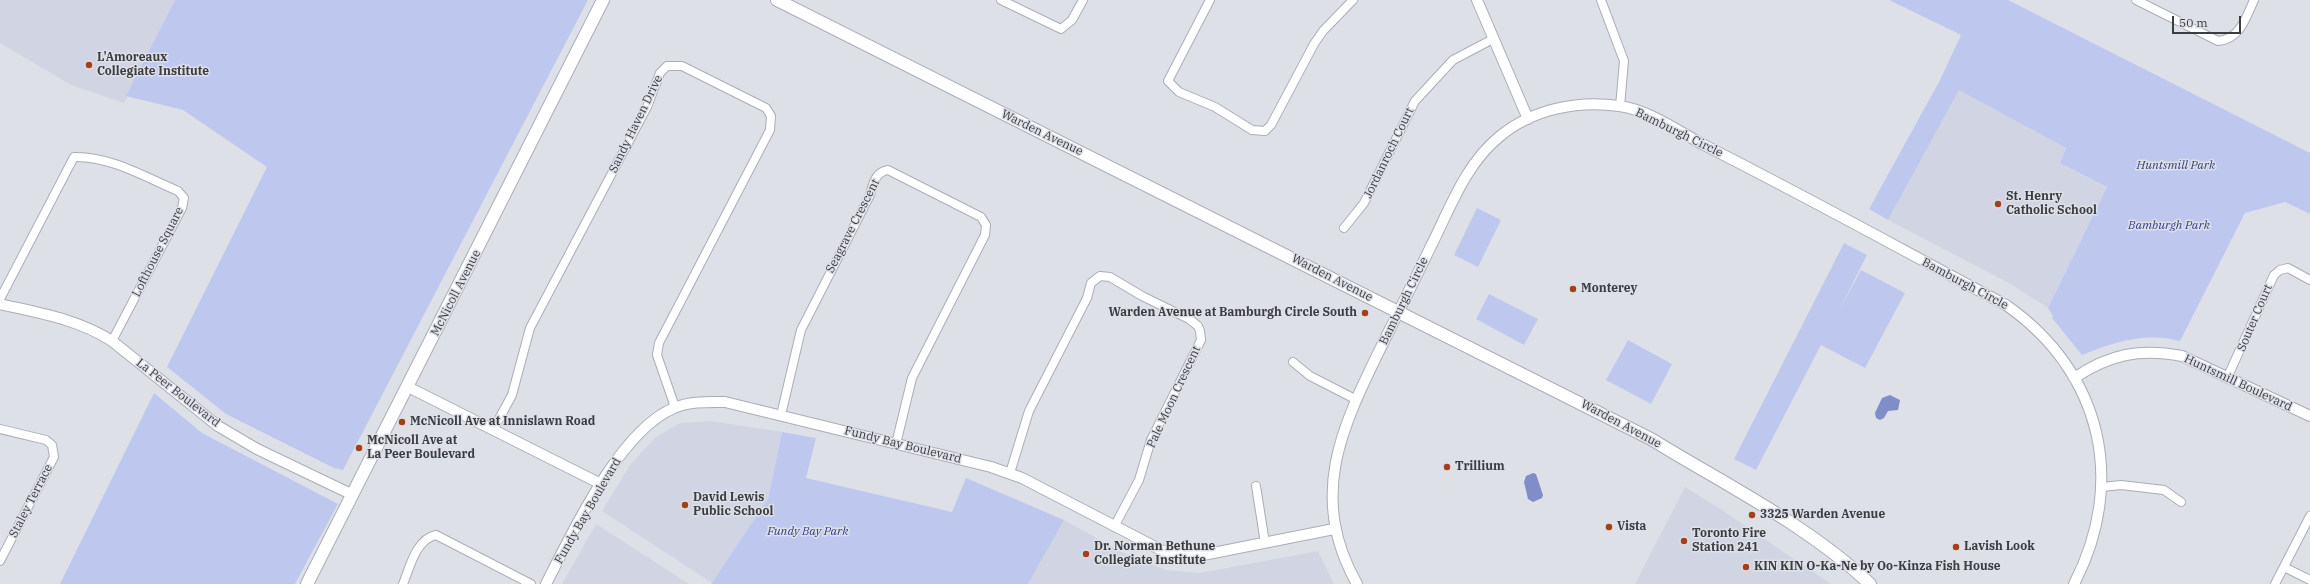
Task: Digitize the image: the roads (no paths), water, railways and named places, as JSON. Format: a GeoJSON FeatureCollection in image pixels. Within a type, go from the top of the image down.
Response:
{"type":"FeatureCollection","features":[{"type":"Feature","properties":{"kind":"main road","name":"McNicoll Avenue"},"geometry":{"type":"LineString","coordinates":[[307,584],[603,0]]}},
{"type":"Feature","properties":{"kind":"main road","name":"Warden Avenue"},"geometry":{"type":"LineString","coordinates":[[777,0],[1399,311],[1651,439],[1783,519],[1836,556],[1870,584]]}},
{"type":"Feature","properties":{"kind":"street"},"geometry":{"type":"LineString","coordinates":[[1001,0],[1061,29],[1072,20],[1083,0]]}},
{"type":"Feature","properties":{"kind":"street"},"geometry":{"type":"LineString","coordinates":[[1210,0],[1168,81],[1180,92],[1215,107],[1246,127],[1259,131],[1265,131],[1271,125],[1314,44],[1323,31],[1353,0]]}},
{"type":"Feature","properties":{"kind":"street"},"geometry":{"type":"LineString","coordinates":[[1477,0],[1528,119]]}},
{"type":"Feature","properties":{"kind":"street"},"geometry":{"type":"LineString","coordinates":[[1601,0],[1624,61],[1620,106]]}},
{"type":"Feature","properties":{"kind":"street"},"geometry":{"type":"LineString","coordinates":[[2136,0],[2218,41],[2227,40],[2236,34],[2254,0]]}},
{"type":"Feature","properties":{"kind":"street","name":"Jordanroch Court"},"geometry":{"type":"LineString","coordinates":[[1344,228],[1364,203],[1415,101],[1453,60],[1493,39]]}},
{"type":"Feature","properties":{"kind":"street","name":"Sandy Haven Drive"},"geometry":{"type":"LineString","coordinates":[[493,430],[512,395],[530,328],[647,106],[660,73],[667,66],[682,66],[766,108],[771,116],[770,130],[659,343],[657,355],[675,407]]}},
{"type":"Feature","properties":{"kind":"street","name":"Bamburgh Circle"},"geometry":{"type":"LineString","coordinates":[[1357,584],[1334,529],[1332,486],[1337,453],[1355,399],[1471,168],[1481,154],[1500,135],[1528,119],[1563,106],[1620,106],[1651,117],[1770,178],[1839,217],[2006,305],[2025,318],[2044,337],[2074,378],[2086,400],[2096,429],[2102,487],[2100,513],[2095,534],[2074,584]]}},
{"type":"Feature","properties":{"kind":"street","name":"Lofthouse Square"},"geometry":{"type":"LineString","coordinates":[[0,299],[74,157],[92,157],[107,161],[178,191],[184,198],[182,208],[112,341]]}},
{"type":"Feature","properties":{"kind":"street","name":"Seagrave Crescent"},"geometry":{"type":"LineString","coordinates":[[781,415],[795,349],[808,315],[870,196],[874,180],[878,175],[888,170],[952,203],[968,209],[981,217],[986,225],[985,235],[912,378],[896,444]]}},
{"type":"Feature","properties":{"kind":"street","name":"Souter Court"},"geometry":{"type":"LineString","coordinates":[[2228,376],[2274,275],[2280,270],[2288,268],[2310,280]]}},
{"type":"Feature","properties":{"kind":"street","name":"Pale Moon Crescent"},"geometry":{"type":"LineString","coordinates":[[1010,473],[1029,411],[1087,298],[1091,283],[1100,276],[1110,278],[1195,323],[1200,331],[1200,340],[1151,440],[1139,480],[1114,527]]}},
{"type":"Feature","properties":{"kind":"street","name":"La Peer Boulevard"},"geometry":{"type":"LineString","coordinates":[[0,304],[74,322],[95,330],[112,341],[218,426],[257,449],[353,495]]}},
{"type":"Feature","properties":{"kind":"street","name":"Huntsmill Boulevard"},"geometry":{"type":"LineString","coordinates":[[2074,378],[2107,358],[2142,351],[2182,356],[2228,376],[2310,416]]}},
{"type":"Feature","properties":{"kind":"street"},"geometry":{"type":"LineString","coordinates":[[1293,362],[1310,376],[1355,399]]}},
{"type":"Feature","properties":{"kind":"street"},"geometry":{"type":"LineString","coordinates":[[408,387],[601,484]]}},
{"type":"Feature","properties":{"kind":"street","name":"Fundy Bay Boulevard"},"geometry":{"type":"LineString","coordinates":[[546,584],[573,531],[601,484],[634,437],[655,419],[675,407],[704,402],[725,402],[1010,473],[1158,549],[1188,556],[1203,555],[1265,544],[1334,529]]}},
{"type":"Feature","properties":{"kind":"street","name":"Staley Terrace"},"geometry":{"type":"LineString","coordinates":[[0,429],[46,440],[52,445],[54,457],[0,561]]}},
{"type":"Feature","properties":{"kind":"street"},"geometry":{"type":"LineString","coordinates":[[2102,487],[2121,485],[2164,490],[2181,502]]}},
{"type":"Feature","properties":{"kind":"street"},"geometry":{"type":"LineString","coordinates":[[1256,486],[1265,544]]}},
{"type":"Feature","properties":{"kind":"street"},"geometry":{"type":"LineString","coordinates":[[2275,584],[2310,516]]}},
{"type":"Feature","properties":{"kind":"street"},"geometry":{"type":"LineString","coordinates":[[403,584],[419,548],[429,536],[436,535],[532,584]]}},
{"type":"Feature","properties":{"kind":"street"},"geometry":{"type":"LineString","coordinates":[[2284,567],[2310,580]]}},
{"type":"Feature","properties":{"kind":"place","name":"L'Amoreaux Collegiate Institute"},"geometry":{"type":"Point","coordinates":[89,65]}},
{"type":"Feature","properties":{"kind":"place","name":"St. Henry Catholic School"},"geometry":{"type":"Point","coordinates":[1998,204]}},
{"type":"Feature","properties":{"kind":"place","name":"Monterey"},"geometry":{"type":"Point","coordinates":[1573,289]}},
{"type":"Feature","properties":{"kind":"place","name":"Warden Avenue at Bamburgh Circle South"},"geometry":{"type":"Point","coordinates":[1365,313]}},
{"type":"Feature","properties":{"kind":"place","name":"McNicoll Ave at Innislawn Road"},"geometry":{"type":"Point","coordinates":[402,422]}},
{"type":"Feature","properties":{"kind":"place","name":"McNicoll Ave at La Peer Boulevard"},"geometry":{"type":"Point","coordinates":[359,448]}},
{"type":"Feature","properties":{"kind":"place","name":"Trillium"},"geometry":{"type":"Point","coordinates":[1447,467]}},
{"type":"Feature","properties":{"kind":"place","name":"David Lewis Public School"},"geometry":{"type":"Point","coordinates":[685,505]}},
{"type":"Feature","properties":{"kind":"place","name":"3325 Warden Avenue"},"geometry":{"type":"Point","coordinates":[1752,515]}},
{"type":"Feature","properties":{"kind":"place","name":"Vista"},"geometry":{"type":"Point","coordinates":[1609,527]}},
{"type":"Feature","properties":{"kind":"place","name":"Toronto Fire Station 241"},"geometry":{"type":"Point","coordinates":[1684,541]}},
{"type":"Feature","properties":{"kind":"place","name":"Lavish Look"},"geometry":{"type":"Point","coordinates":[1956,547]}},
{"type":"Feature","properties":{"kind":"place","name":"Dr. Norman Bethune Collegiate Institute"},"geometry":{"type":"Point","coordinates":[1086,554]}},
{"type":"Feature","properties":{"kind":"place","name":"KIN KIN O-Ka-Ne by Oo-Kinza Fish House"},"geometry":{"type":"Point","coordinates":[1746,567]}},
{"type":"Feature","properties":{"kind":"park label","name":"Huntsmill Park"},"geometry":{"type":"Point","coordinates":[2176,166]}},
{"type":"Feature","properties":{"kind":"park label","name":"Bamburgh Park"},"geometry":{"type":"Point","coordinates":[2169,226]}},
{"type":"Feature","properties":{"kind":"park label","name":"Fundy Bay Park"},"geometry":{"type":"Point","coordinates":[808,532]}}]}
